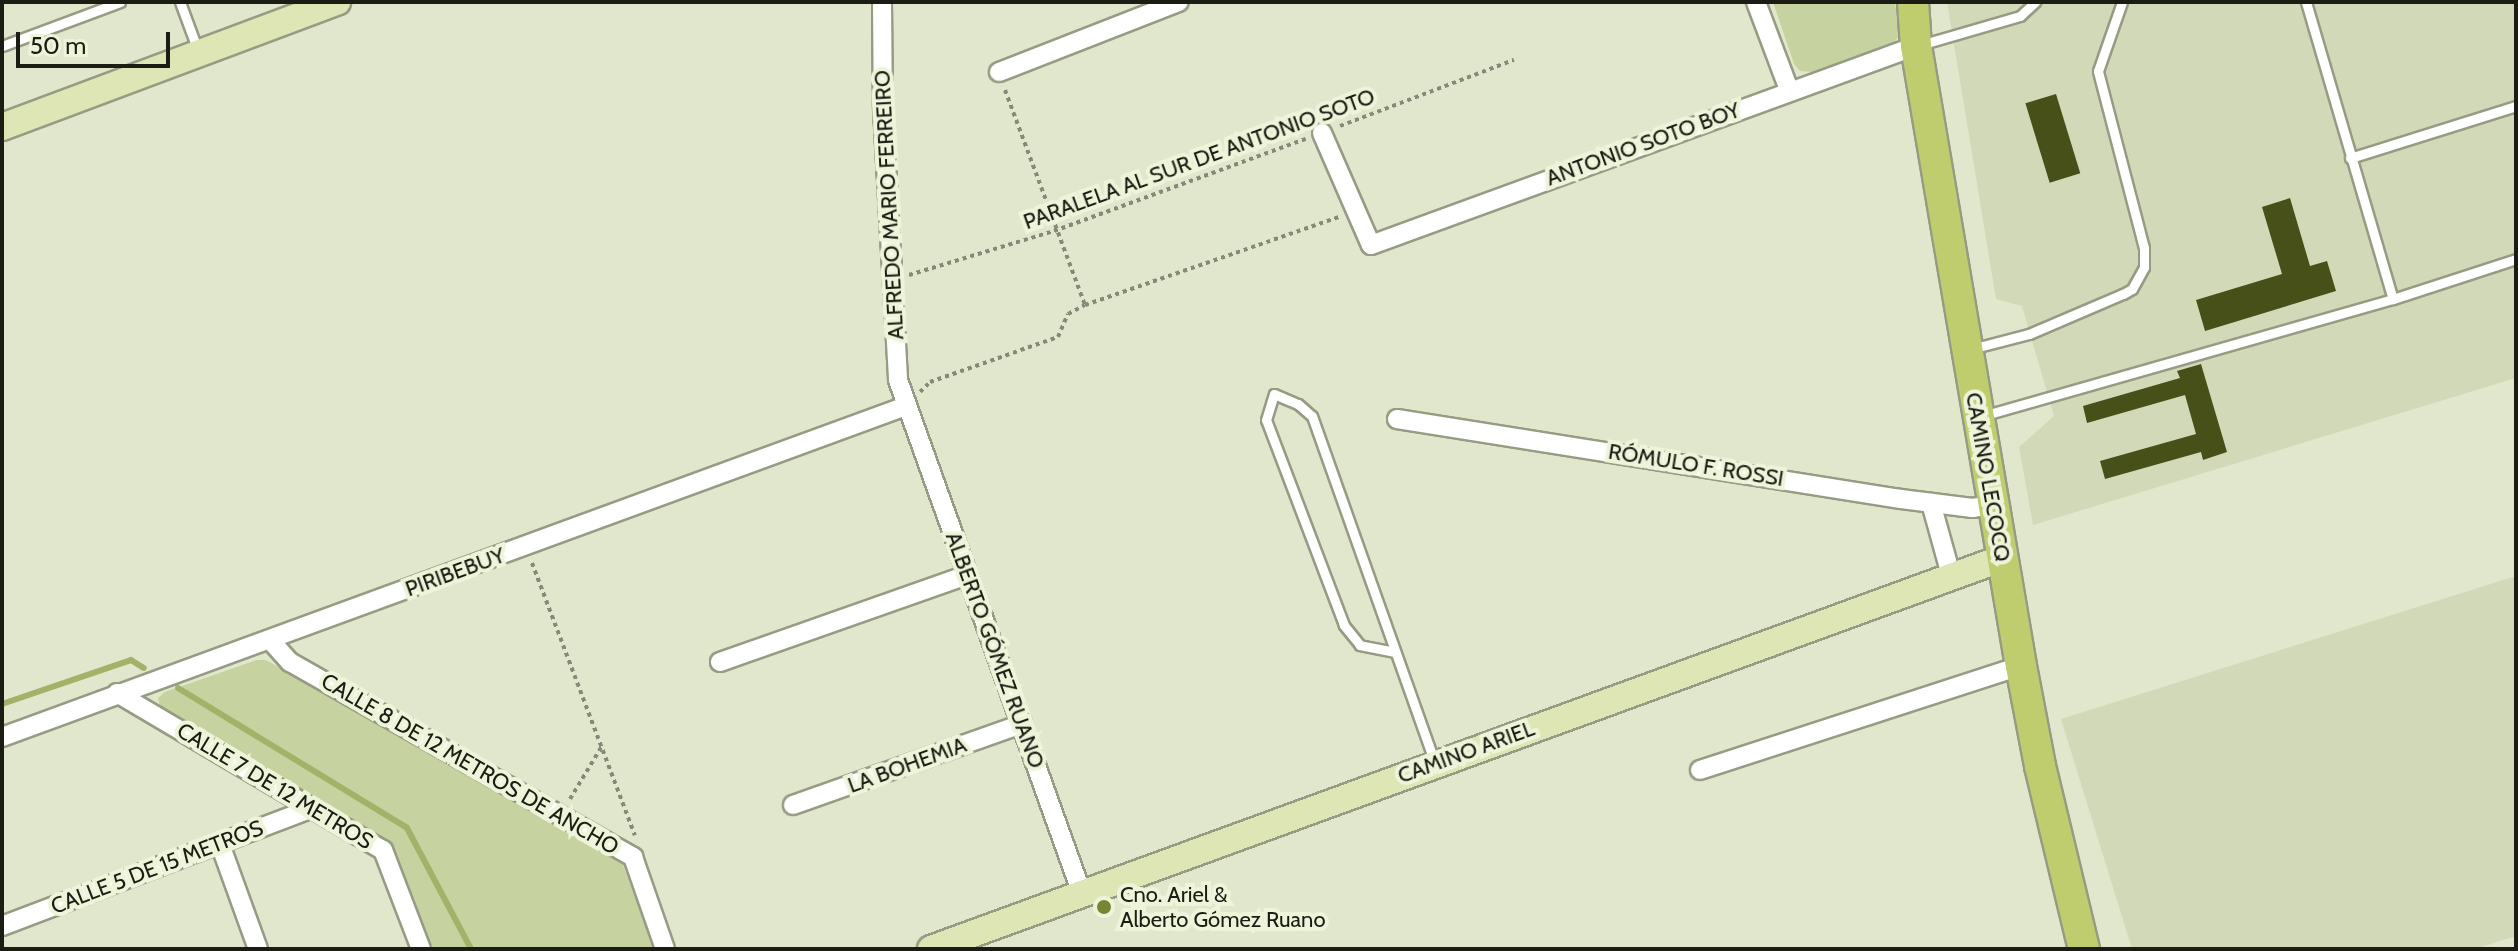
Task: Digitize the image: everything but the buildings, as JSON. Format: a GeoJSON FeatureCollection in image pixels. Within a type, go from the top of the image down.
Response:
{"type":"FeatureCollection","features":[{"type":"Feature","properties":{"kind":"main road","name":"CAMINO LECOCQ"},"geometry":{"type":"LineString","coordinates":[[1913,2],[1916,46],[2021,666],[2081,946]]}},
{"type":"Feature","properties":{"kind":"street"},"geometry":{"type":"LineString","coordinates":[[2,127],[199,53],[304,8],[337,2]]}},
{"type":"Feature","properties":{"kind":"street","name":"ALFREDO MARIO FERREIRO"},"geometry":{"type":"LineString","coordinates":[[882,2],[883,110],[898,380],[906,406]]}},
{"type":"Feature","properties":{"kind":"street"},"geometry":{"type":"LineString","coordinates":[[999,72],[1179,2]]}},
{"type":"Feature","properties":{"kind":"street"},"geometry":{"type":"LineString","coordinates":[[1756,2],[1789,90]]}},
{"type":"Feature","properties":{"kind":"street","name":"ANTONIO SOTO BOY"},"geometry":{"type":"LineString","coordinates":[[1356,212],[1371,245],[1916,46]]}},
{"type":"Feature","properties":{"kind":"street"},"geometry":{"type":"LineString","coordinates":[[1322,133],[1356,212]]}},
{"type":"Feature","properties":{"kind":"street","name":"PIRIBEBUY"},"geometry":{"type":"LineString","coordinates":[[2,737],[906,406]]}},
{"type":"Feature","properties":{"kind":"street","name":"ALBERTO GÓMEZ RUANO"},"geometry":{"type":"LineString","coordinates":[[906,406],[1082,894]]}},
{"type":"Feature","properties":{"kind":"street","name":"RÓMULO F. ROSSI"},"geometry":{"type":"LineString","coordinates":[[1397,419],[1931,503],[1972,508],[1994,505]]}},
{"type":"Feature","properties":{"kind":"street"},"geometry":{"type":"LineString","coordinates":[[1931,503],[1951,575]]}},
{"type":"Feature","properties":{"kind":"street","name":"CAMINO ARIEL"},"geometry":{"type":"LineString","coordinates":[[931,949],[2003,558]]}},
{"type":"Feature","properties":{"kind":"street"},"geometry":{"type":"LineString","coordinates":[[720,662],[967,575]]}},
{"type":"Feature","properties":{"kind":"street","name":"CALLE 8 DE 12 METROS DE ANCHO"},"geometry":{"type":"LineString","coordinates":[[270,640],[290,662],[633,857],[665,949]]}},
{"type":"Feature","properties":{"kind":"street"},"geometry":{"type":"LineString","coordinates":[[1700,770],[1978,677],[2021,666]]}},
{"type":"Feature","properties":{"kind":"street","name":"CALLE 7 DE 12 METROS"},"geometry":{"type":"LineString","coordinates":[[117,693],[383,850],[421,949]]}},
{"type":"Feature","properties":{"kind":"street","name":"LA BOHEMIA"},"geometry":{"type":"LineString","coordinates":[[793,805],[1022,724]]}},
{"type":"Feature","properties":{"kind":"street","name":"CALLE 5 DE 15 METROS"},"geometry":{"type":"LineString","coordinates":[[2,926],[312,808]]}},
{"type":"Feature","properties":{"kind":"street"},"geometry":{"type":"LineString","coordinates":[[220,844],[258,949]]}},
{"type":"Feature","properties":{"kind":"lane"},"geometry":{"type":"LineString","coordinates":[[2,46],[120,2]]}},
{"type":"Feature","properties":{"kind":"lane"},"geometry":{"type":"LineString","coordinates":[[180,2],[199,53]]}},
{"type":"Feature","properties":{"kind":"lane"},"geometry":{"type":"LineString","coordinates":[[1916,46],[2020,16],[2035,2]]}},
{"type":"Feature","properties":{"kind":"lane"},"geometry":{"type":"LineString","coordinates":[[1966,351],[2029,334],[2123,294],[2138,279],[2144,267],[2144,248],[2098,71],[2122,2]]}},
{"type":"Feature","properties":{"kind":"lane"},"geometry":{"type":"LineString","coordinates":[[2306,2],[2393,299]]}},
{"type":"Feature","properties":{"kind":"lane"},"geometry":{"type":"LineString","coordinates":[[2350,158],[2516,106]]}},
{"type":"Feature","properties":{"kind":"lane"},"geometry":{"type":"LineString","coordinates":[[1978,417],[2393,299],[2516,259]]}},
{"type":"Feature","properties":{"kind":"lane"},"geometry":{"type":"LineString","coordinates":[[1395,652],[1360,645],[1344,625],[1266,420],[1274,394],[1298,404],[1312,416],[1435,764]]}},
{"type":"Feature","properties":{"kind":"path","name":"PARALELA AL SUR DE ANTONIO SOTO"},"geometry":{"type":"LineString","coordinates":[[893,280],[1054,231],[1514,60]]}},
{"type":"Feature","properties":{"kind":"path"},"geometry":{"type":"LineString","coordinates":[[999,72],[1054,231],[1085,305]]}},
{"type":"Feature","properties":{"kind":"path"},"geometry":{"type":"LineString","coordinates":[[906,406],[930,382],[1058,337],[1068,314],[1085,305],[1356,212]]}},
{"type":"Feature","properties":{"kind":"path"},"geometry":{"type":"LineString","coordinates":[[526,546],[636,838],[633,857]]}},
{"type":"Feature","properties":{"kind":"path"},"geometry":{"type":"LineString","coordinates":[[561,814],[602,746]]}},
{"type":"Feature","properties":{"kind":"shaded area"},"geometry":{"type":"Polygon","coordinates":[[[1773,2],[1895,2],[1899,36],[1893,44],[1812,72],[1800,71],[1794,64],[1773,2]]]}},
{"type":"Feature","properties":{"kind":"shaded area"},"geometry":{"type":"Polygon","coordinates":[[[1947,2],[2516,2],[2516,378],[2033,525],[2019,447],[2054,416],[2022,306],[1996,299],[1947,2]]]}},
{"type":"Feature","properties":{"kind":"shaded area"},"geometry":{"type":"Polygon","coordinates":[[[2516,576],[2516,936],[2475,949],[2132,949],[2061,719],[2516,576]]]}},
{"type":"Feature","properties":{"kind":"shaded area"},"geometry":{"type":"Polygon","coordinates":[[[257,660],[266,660],[621,860],[655,949],[433,949],[389,842],[160,707],[158,698],[165,692],[257,660]]]}},
{"type":"Feature","properties":{"kind":"waterway"},"geometry":{"type":"LineString","coordinates":[[2,704],[131,660],[144,668]]}},
{"type":"Feature","properties":{"kind":"waterway"},"geometry":{"type":"LineString","coordinates":[[178,688],[407,828],[471,949]]}},
{"type":"Feature","properties":{"kind":"place","name":"Cno. Ariel & Alberto Gómez Ruano"},"geometry":{"type":"Point","coordinates":[1104,907]}}]}
